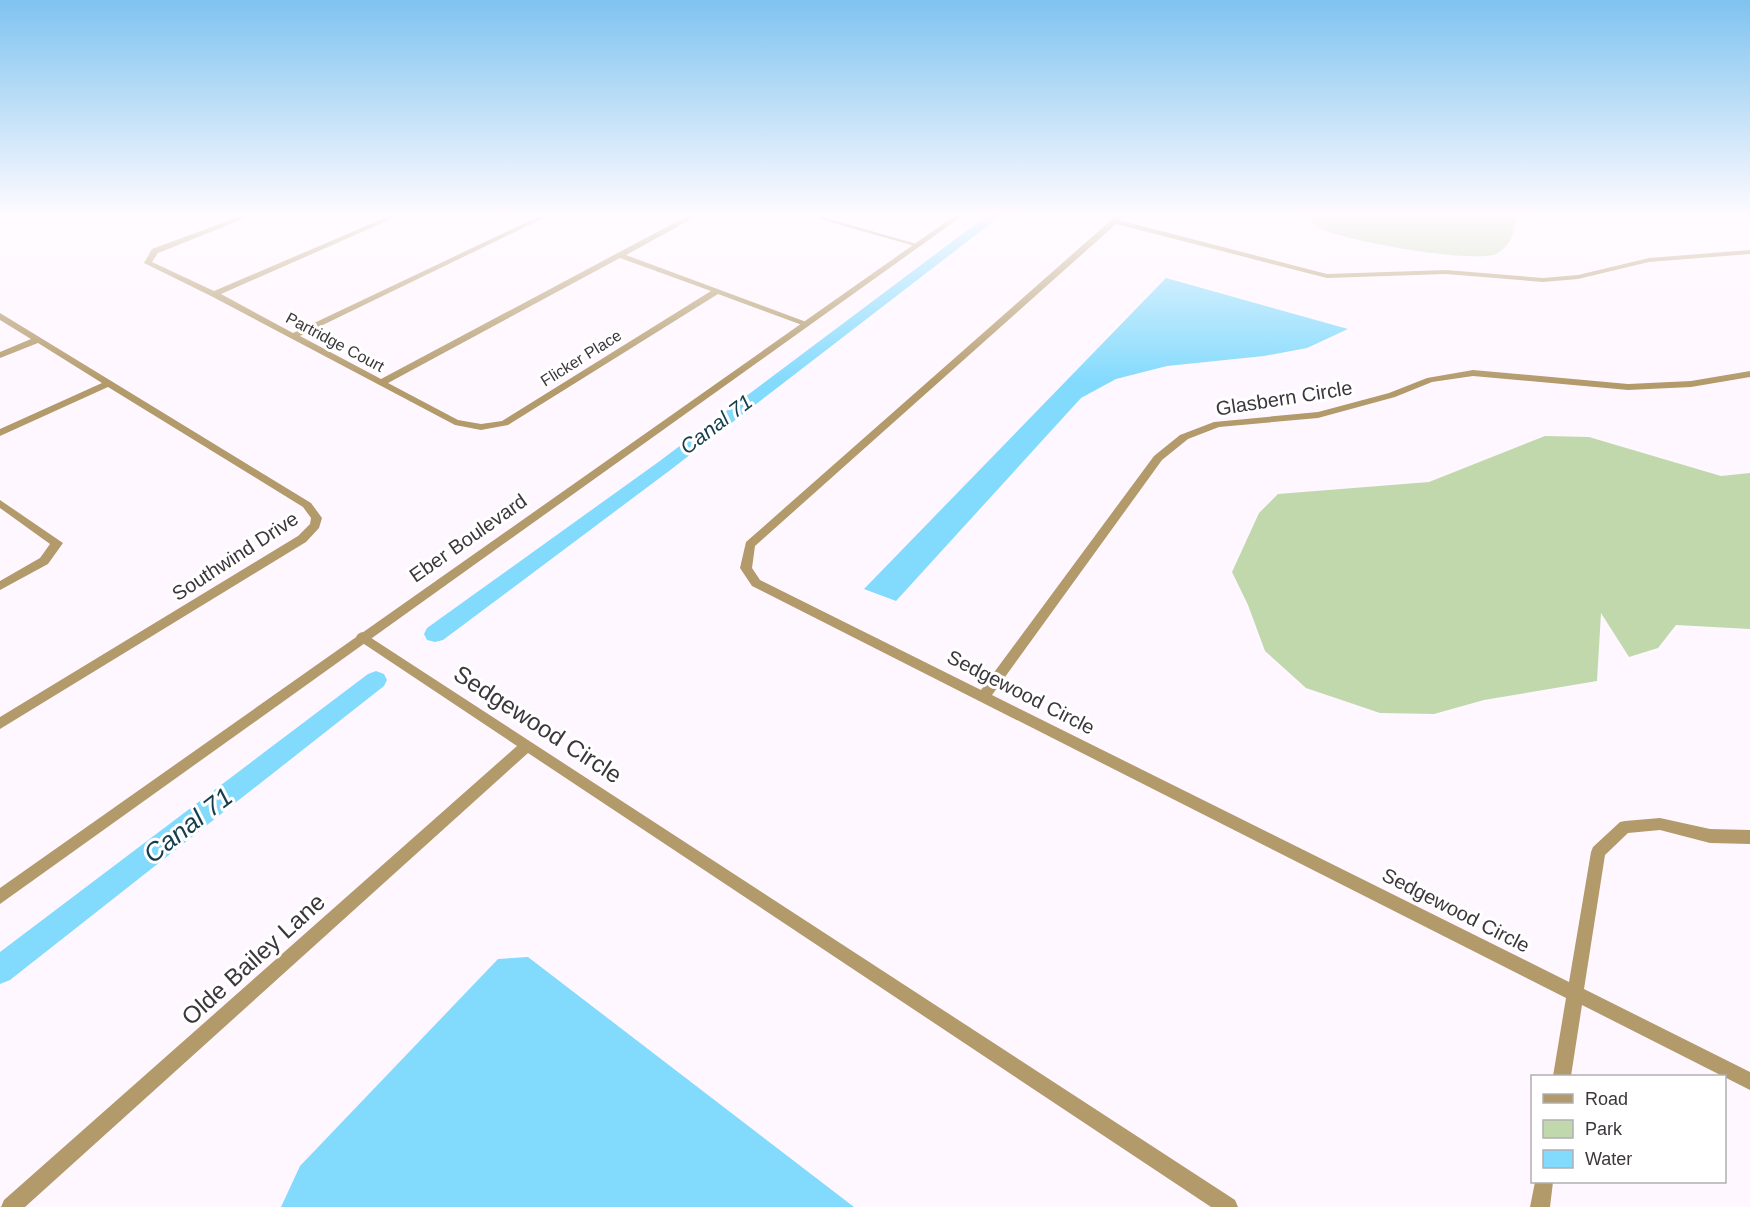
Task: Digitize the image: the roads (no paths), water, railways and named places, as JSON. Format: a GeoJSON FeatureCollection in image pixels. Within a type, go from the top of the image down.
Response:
{"type":"FeatureCollection","features":[{"type":"Feature","properties":{"kind":"street","name":"Partridge Court"},"geometry":{"type":"LineString","coordinates":[[165,270],[455,422]]}},
{"type":"Feature","properties":{"kind":"street"},"geometry":{"type":"LineString","coordinates":[[214,294],[269,270]]}},
{"type":"Feature","properties":{"kind":"street"},"geometry":{"type":"LineString","coordinates":[[293,336],[431,270]]}},
{"type":"Feature","properties":{"kind":"street"},"geometry":{"type":"LineString","coordinates":[[380,383],[595,270]]}},
{"type":"Feature","properties":{"kind":"street"},"geometry":{"type":"LineString","coordinates":[[661,270],[805,322]]}},
{"type":"Feature","properties":{"kind":"street","name":"Eber Boulevard"},"geometry":{"type":"LineString","coordinates":[[0,897],[362,637],[880,270]]}},
{"type":"Feature","properties":{"kind":"street","name":"Sedgewood Circle"},"geometry":{"type":"LineString","coordinates":[[1058,270],[750,545],[746,568],[756,583],[1750,1081]]}},
{"type":"Feature","properties":{"kind":"street"},"geometry":{"type":"LineString","coordinates":[[1307,270],[1327,276],[1446,272],[1543,280],[1578,278],[1608,270]]}},
{"type":"Feature","properties":{"kind":"street","name":"Flicker Place"},"geometry":{"type":"LineString","coordinates":[[455,422],[481,428],[505,423],[717,291]]}},
{"type":"Feature","properties":{"kind":"street","name":"Southwind Drive"},"geometry":{"type":"LineString","coordinates":[[0,316],[307,505],[314,512],[315,525],[302,539],[0,724]]}},
{"type":"Feature","properties":{"kind":"street"},"geometry":{"type":"LineString","coordinates":[[0,355],[37,340]]}},
{"type":"Feature","properties":{"kind":"street","name":"Glasbern Circle"},"geometry":{"type":"LineString","coordinates":[[983,697],[1158,458],[1184,437],[1217,424],[1318,415],[1392,395],[1430,380],[1473,373],[1628,387],[1690,384],[1750,374]]}},
{"type":"Feature","properties":{"kind":"street"},"geometry":{"type":"LineString","coordinates":[[0,433],[109,383]]}},
{"type":"Feature","properties":{"kind":"street"},"geometry":{"type":"LineString","coordinates":[[0,503],[57,543],[44,561],[0,586]]}},
{"type":"Feature","properties":{"kind":"street","name":"Sedgewood Circle"},"geometry":{"type":"LineString","coordinates":[[362,637],[1228,1207]]}},
{"type":"Feature","properties":{"kind":"street","name":"Olde Bailey Lane"},"geometry":{"type":"LineString","coordinates":[[11,1207],[528,746]]}},
{"type":"Feature","properties":{"kind":"street"},"geometry":{"type":"LineString","coordinates":[[1562,1075],[1598,852],[1625,827],[1660,824],[1710,836],[1750,837]]}},
{"type":"Feature","properties":{"kind":"street"},"geometry":{"type":"LineString","coordinates":[[1540,1207],[1544,1183]]}},
{"type":"Feature","properties":{"kind":"water"},"geometry":{"type":"Polygon","coordinates":[[[1166,278],[1348,329],[1307,348],[1264,356],[1167,366],[1116,379],[1081,398],[896,601],[864,589],[1166,278]]]}},
{"type":"Feature","properties":{"kind":"water"},"geometry":{"type":"Polygon","coordinates":[[[528,957],[854,1207],[281,1207],[300,1166],[498,959],[528,957]]]}},
{"type":"Feature","properties":{"kind":"waterway","name":"Canal 71"},"geometry":{"type":"LineString","coordinates":[[435,634],[663,467],[923,270]]}},
{"type":"Feature","properties":{"kind":"waterway","name":"Canal 71"},"geometry":{"type":"LineString","coordinates":[[0,970],[376,680]]}}]}
